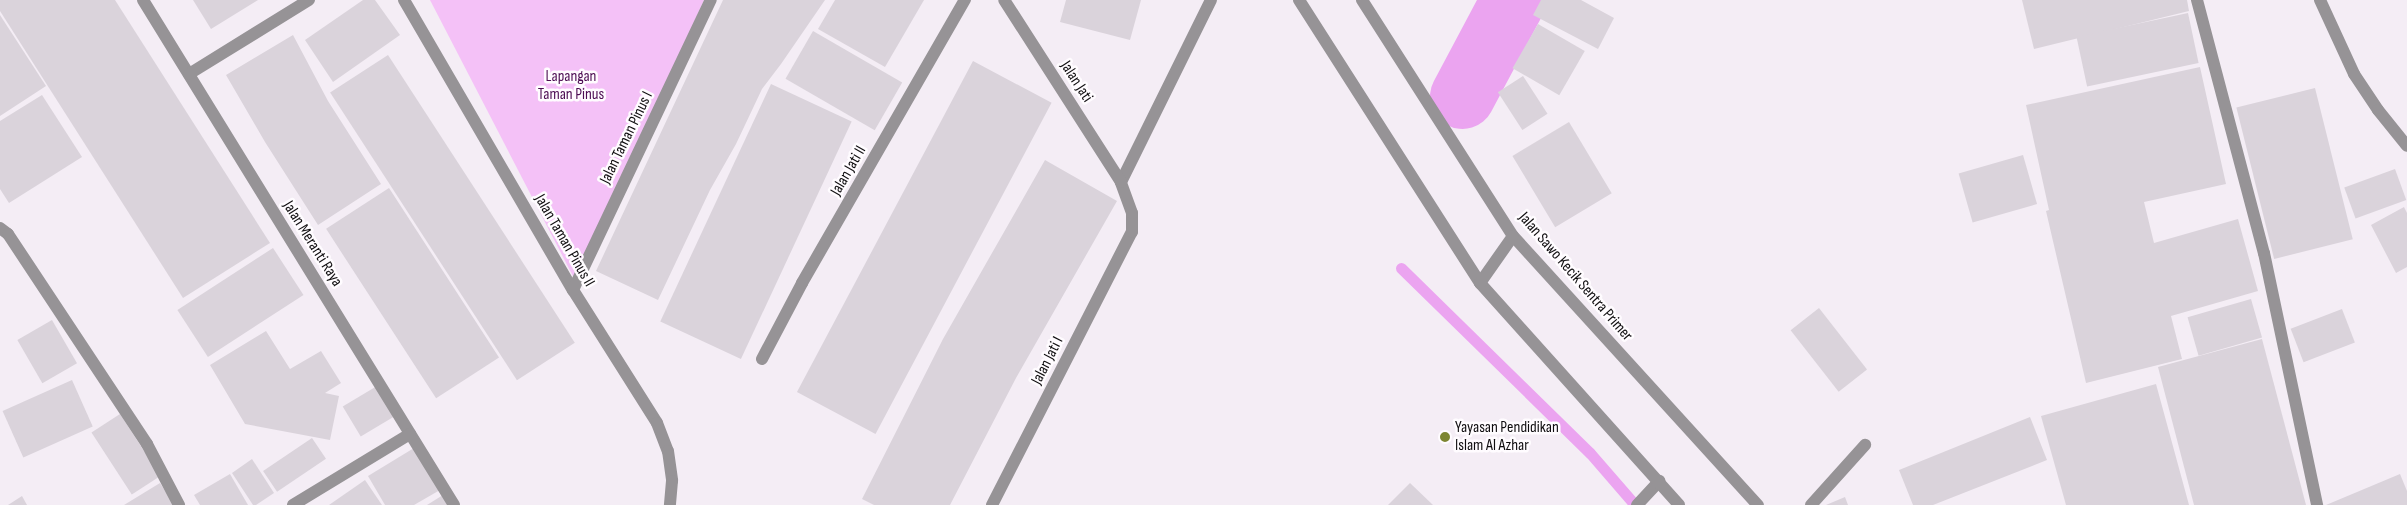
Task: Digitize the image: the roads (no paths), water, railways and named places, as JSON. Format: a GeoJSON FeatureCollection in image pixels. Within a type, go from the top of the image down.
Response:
{"type":"FeatureCollection","features":[{"type":"Feature","properties":{"kind":"street","name":"Jalan Meranti Raya"},"geometry":{"type":"LineString","coordinates":[[143,0],[454,505]]}},
{"type":"Feature","properties":{"kind":"street"},"geometry":{"type":"LineString","coordinates":[[189,74],[309,0]]}},
{"type":"Feature","properties":{"kind":"street","name":"Jalan Taman Pinus II"},"geometry":{"type":"LineString","coordinates":[[404,0],[573,290],[657,423],[668,451],[672,481],[670,505]]}},
{"type":"Feature","properties":{"kind":"street","name":"Jalan Taman Pinus I"},"geometry":{"type":"LineString","coordinates":[[573,290],[711,0]]}},
{"type":"Feature","properties":{"kind":"street","name":"Jalan Jati II"},"geometry":{"type":"LineString","coordinates":[[762,359],[802,283],[966,0]]}},
{"type":"Feature","properties":{"kind":"street","name":"Jalan Jati"},"geometry":{"type":"LineString","coordinates":[[1004,0],[1121,182],[1132,213],[1132,232]]}},
{"type":"Feature","properties":{"kind":"street"},"geometry":{"type":"LineString","coordinates":[[1121,182],[1212,0]]}},
{"type":"Feature","properties":{"kind":"street"},"geometry":{"type":"LineString","coordinates":[[1299,0],[1480,284],[1656,484],[1679,505]]}},
{"type":"Feature","properties":{"kind":"street","name":"Jalan Sawo Kecik Sentra Primer"},"geometry":{"type":"LineString","coordinates":[[1362,0],[1513,236],[1758,505]]}},
{"type":"Feature","properties":{"kind":"street"},"geometry":{"type":"LineString","coordinates":[[2197,0],[2264,253],[2317,505]]}},
{"type":"Feature","properties":{"kind":"street"},"geometry":{"type":"LineString","coordinates":[[2320,0],[2354,74],[2378,110],[2407,146]]}},
{"type":"Feature","properties":{"kind":"street"},"geometry":{"type":"LineString","coordinates":[[4,231],[147,444],[180,505]]}},
{"type":"Feature","properties":{"kind":"street","name":"Jalan Jati I"},"geometry":{"type":"LineString","coordinates":[[992,505],[1132,232]]}},
{"type":"Feature","properties":{"kind":"street"},"geometry":{"type":"LineString","coordinates":[[1480,284],[1513,236]]}},
{"type":"Feature","properties":{"kind":"street"},"geometry":{"type":"LineString","coordinates":[[293,505],[410,434]]}},
{"type":"Feature","properties":{"kind":"street"},"geometry":{"type":"LineString","coordinates":[[1811,505],[1865,446]]}},
{"type":"Feature","properties":{"kind":"street"},"geometry":{"type":"LineString","coordinates":[[1637,505],[1656,484]]}},
{"type":"Feature","properties":{"kind":"waterway"},"geometry":{"type":"LineString","coordinates":[[1462,96],[1513,0]]}},
{"type":"Feature","properties":{"kind":"waterway"},"geometry":{"type":"LineString","coordinates":[[1401,268],[1590,453],[1635,505]]}},
{"type":"Feature","properties":{"kind":"place","name":"Yayasan Pendidikan Islam Al Azhar"},"geometry":{"type":"Point","coordinates":[1445,437]}},
{"type":"Feature","properties":{"kind":"park label","name":"Lapangan Taman Pinus"},"geometry":{"type":"Point","coordinates":[571,86]}}]}
